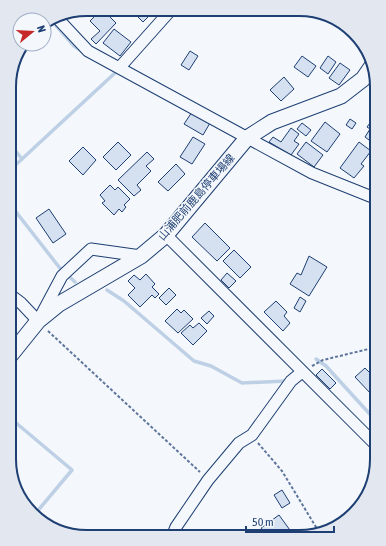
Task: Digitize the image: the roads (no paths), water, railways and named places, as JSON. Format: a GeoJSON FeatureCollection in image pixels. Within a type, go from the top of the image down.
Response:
{"type":"FeatureCollection","features":[{"type":"Feature","properties":{"kind":"main road","name":"山浦肥前鹿島停車場線"},"geometry":{"type":"LineString","coordinates":[[16,348],[38,321],[59,304],[141,256],[166,235],[248,138],[272,122],[341,96],[363,79],[368,71]]}},
{"type":"Feature","properties":{"kind":"street"},"geometry":{"type":"LineString","coordinates":[[120,67],[166,16]]}},
{"type":"Feature","properties":{"kind":"street"},"geometry":{"type":"LineString","coordinates":[[60,21],[88,50],[312,173],[370,196]]}},
{"type":"Feature","properties":{"kind":"street"},"geometry":{"type":"LineString","coordinates":[[166,235],[370,439]]}},
{"type":"Feature","properties":{"kind":"street"},"geometry":{"type":"LineString","coordinates":[[16,299],[38,321],[65,273],[90,249],[141,256]]}},
{"type":"Feature","properties":{"kind":"street"},"geometry":{"type":"LineString","coordinates":[[175,530],[208,480],[239,443],[252,435],[290,381],[302,372]]}},
{"type":"Feature","properties":{"kind":"waterway"},"geometry":{"type":"LineString","coordinates":[[54,23],[74,46],[83,52]]}},
{"type":"Feature","properties":{"kind":"waterway"},"geometry":{"type":"LineString","coordinates":[[22,159],[116,72],[114,70]]}},
{"type":"Feature","properties":{"kind":"waterway"},"geometry":{"type":"LineString","coordinates":[[16,152],[22,159],[16,164]]}},
{"type":"Feature","properties":{"kind":"waterway"},"geometry":{"type":"LineString","coordinates":[[16,212],[59,267],[75,282]]}},
{"type":"Feature","properties":{"kind":"waterway"},"geometry":{"type":"LineString","coordinates":[[107,290],[124,301],[194,361],[211,366],[242,383],[286,381]]}},
{"type":"Feature","properties":{"kind":"waterway"},"geometry":{"type":"LineString","coordinates":[[316,359],[326,366],[370,414]]}},
{"type":"Feature","properties":{"kind":"waterway"},"geometry":{"type":"LineString","coordinates":[[16,423],[72,470],[38,510]]}}]}
